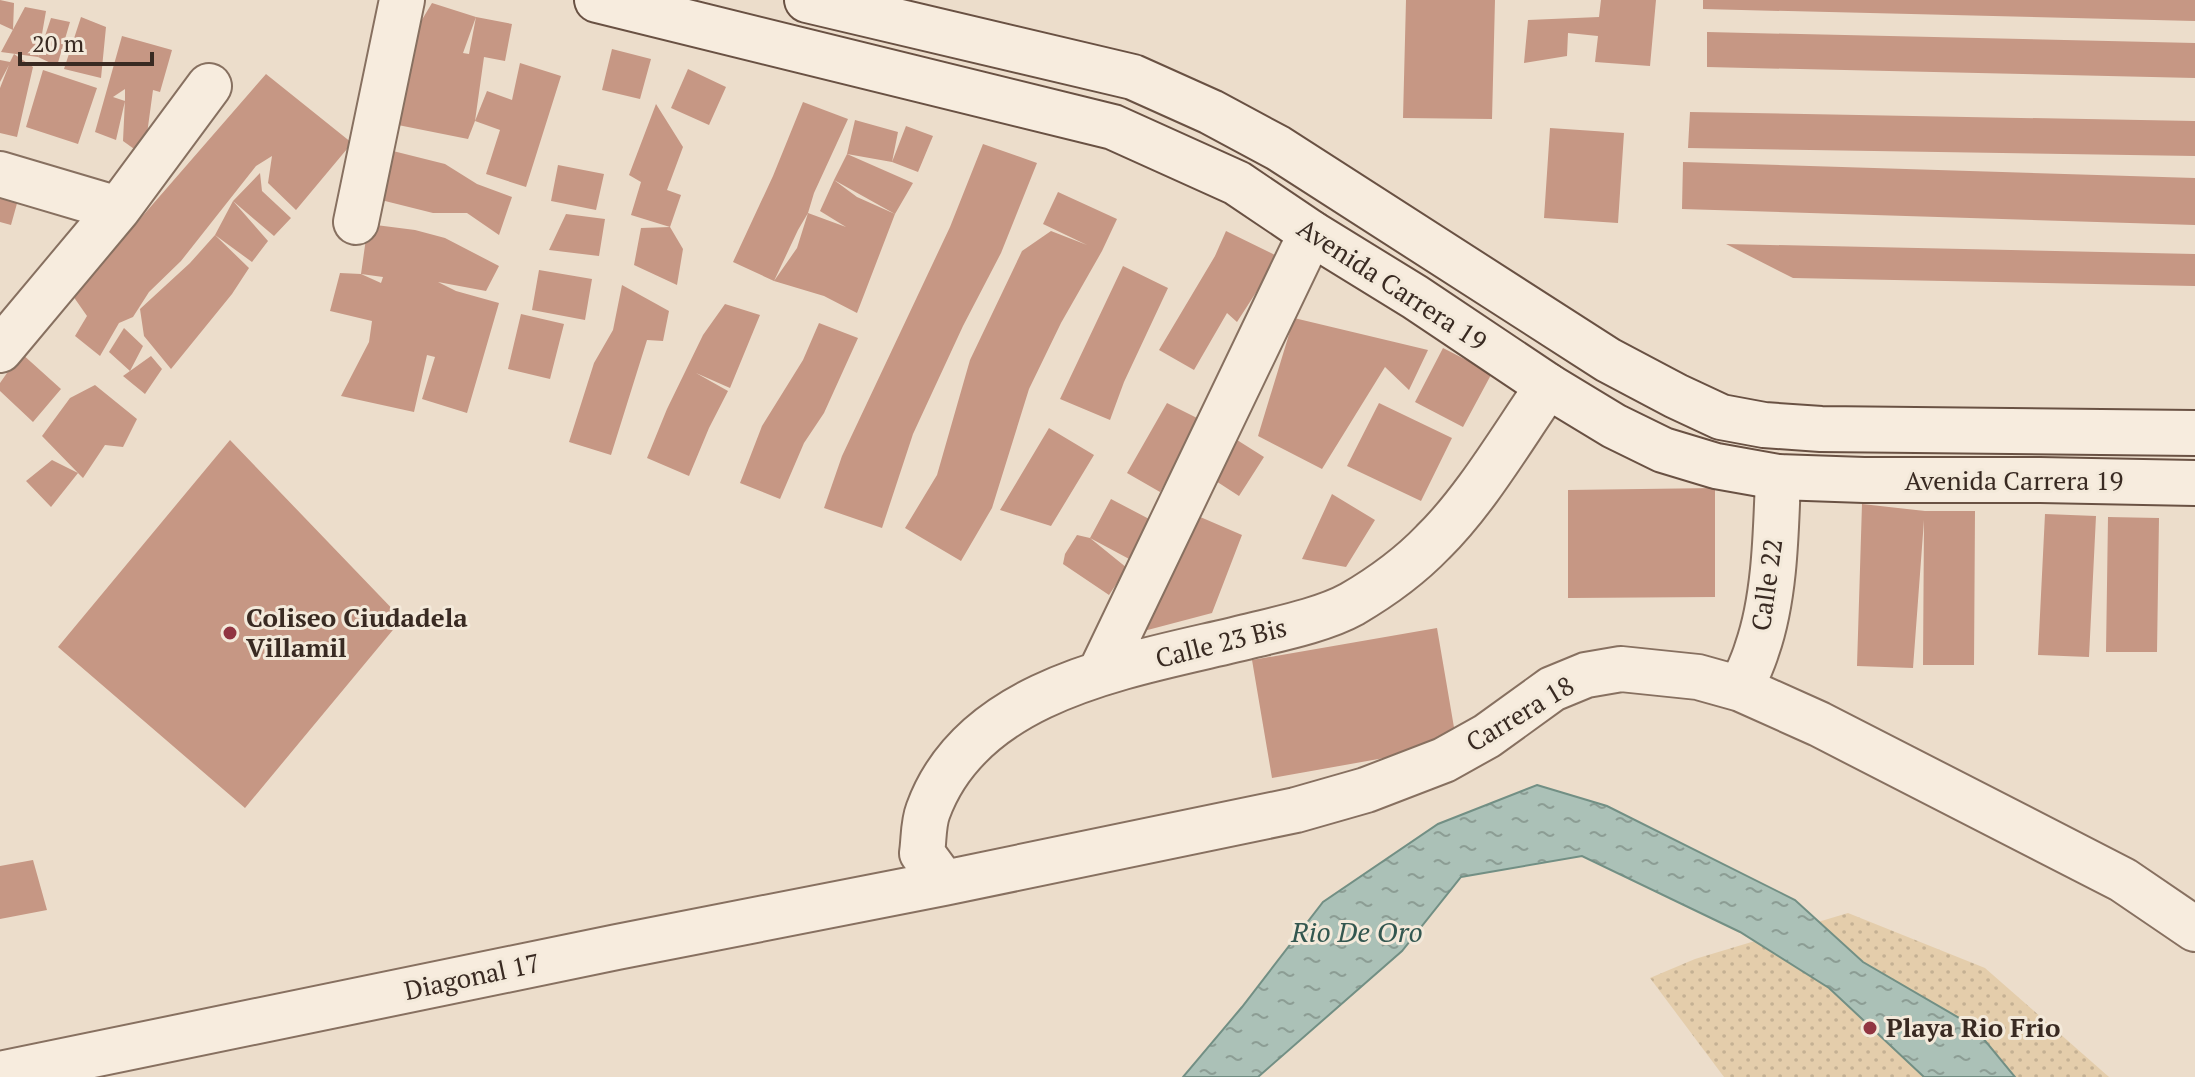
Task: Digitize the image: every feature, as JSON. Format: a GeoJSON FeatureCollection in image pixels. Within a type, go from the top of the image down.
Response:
{"type":"FeatureCollection","features":[{"type":"Feature","properties":{"kind":"street"},"geometry":{"type":"LineString","coordinates":[[356,222],[402,0]]}},
{"type":"Feature","properties":{"kind":"street","name":"Avenida Carrera 19"},"geometry":{"type":"LineString","coordinates":[[597,0],[1113,127],[1237,183],[1548,386],[1614,426],[1663,450],[1716,466],[1778,477],[2195,483]]}},
{"type":"Feature","properties":{"kind":"street","name":"Avenida Carrera 19"},"geometry":{"type":"LineString","coordinates":[[807,0],[1133,77],[1211,112],[1278,148],[1608,360],[1721,417],[1764,425],[1821,429],[2195,433]]}},
{"type":"Feature","properties":{"kind":"street"},"geometry":{"type":"LineString","coordinates":[[0,350],[15,310],[118,209],[209,86]]}},
{"type":"Feature","properties":{"kind":"street"},"geometry":{"type":"LineString","coordinates":[[0,174],[118,209]]}},
{"type":"Feature","properties":{"kind":"street"},"geometry":{"type":"LineString","coordinates":[[1100,673],[1311,233]]}},
{"type":"Feature","properties":{"kind":"street","name":"Calle 23 Bis"},"geometry":{"type":"LineString","coordinates":[[944,883],[922,853],[926,814],[942,779],[969,747],[1006,716],[1046,693],[1100,673],[1295,625],[1348,607],[1391,580],[1434,542],[1467,502],[1548,386]]}},
{"type":"Feature","properties":{"kind":"street","name":"Calle 22"},"geometry":{"type":"LineString","coordinates":[[1741,689],[1757,649],[1766,613],[1776,536],[1778,477]]}},
{"type":"Feature","properties":{"kind":"street","name":"Carrera 18"},"geometry":{"type":"LineString","coordinates":[[944,883],[1296,810],[1366,790],[1444,760],[1487,736],[1552,689],[1586,675],[1621,669],[1698,677],[1741,689],[1854,741],[2123,880],[2195,929]]}},
{"type":"Feature","properties":{"kind":"street","name":"Diagonal 17"},"geometry":{"type":"LineString","coordinates":[[0,1074],[944,883]]}},
{"type":"Feature","properties":{"kind":"sand","name":"Playa Rio Frio"},"geometry":{"type":"Polygon","coordinates":[[[1848,913],[1985,968],[2109,1077],[1724,1077],[1650,978],[1695,959],[1848,913]]]}},
{"type":"Feature","properties":{"kind":"water","name":"Rio De Oro"},"geometry":{"type":"Polygon","coordinates":[[[1537,785],[1607,806],[1795,900],[1863,962],[1973,1026],[2015,1077],[1924,1077],[1829,988],[1740,932],[1582,856],[1461,877],[1402,951],[1258,1077],[1183,1077],[1323,902],[1438,824],[1537,785]]]}},
{"type":"Feature","properties":{"kind":"building"},"geometry":{"type":"Polygon","coordinates":[[[0,0],[14,3],[13,30],[0,24],[0,0]]]}},
{"type":"Feature","properties":{"kind":"building"},"geometry":{"type":"Polygon","coordinates":[[[1406,0],[1495,0],[1492,119],[1403,118],[1406,0]]]}},
{"type":"Feature","properties":{"kind":"building"},"geometry":{"type":"Polygon","coordinates":[[[1601,0],[1656,0],[1650,66],[1595,62],[1598,36],[1568,33],[1567,56],[1524,63],[1528,20],[1599,17],[1601,0]]]}},
{"type":"Feature","properties":{"kind":"building"},"geometry":{"type":"Polygon","coordinates":[[[1703,0],[2195,0],[2195,21],[1703,9],[1703,0]]]}},
{"type":"Feature","properties":{"kind":"building"},"geometry":{"type":"Polygon","coordinates":[[[432,3],[512,24],[505,61],[484,57],[475,121],[468,139],[393,124],[408,43],[432,3]],[[476,17],[463,53],[469,54],[476,17]]]}},
{"type":"Feature","properties":{"kind":"building"},"geometry":{"type":"Polygon","coordinates":[[[25,7],[46,11],[38,57],[1,52],[25,7]]]}},
{"type":"Feature","properties":{"kind":"building"},"geometry":{"type":"Polygon","coordinates":[[[81,17],[106,27],[101,78],[64,69],[81,17]]]}},
{"type":"Feature","properties":{"kind":"building"},"geometry":{"type":"Polygon","coordinates":[[[51,18],[70,22],[57,66],[38,57],[51,18]]]}},
{"type":"Feature","properties":{"kind":"building"},"geometry":{"type":"Polygon","coordinates":[[[1707,32],[2195,43],[2195,78],[1707,67],[1707,32]]]}},
{"type":"Feature","properties":{"kind":"building"},"geometry":{"type":"Polygon","coordinates":[[[122,36],[172,50],[160,92],[153,90],[144,156],[123,141],[125,102],[116,140],[95,132],[122,36]],[[125,89],[113,97],[125,101],[125,89]]]}},
{"type":"Feature","properties":{"kind":"building"},"geometry":{"type":"Polygon","coordinates":[[[612,49],[651,59],[640,99],[602,90],[612,49]]]}},
{"type":"Feature","properties":{"kind":"building"},"geometry":{"type":"Polygon","coordinates":[[[14,54],[33,67],[17,137],[0,133],[0,88],[9,65],[0,82],[0,60],[10,62],[14,54]]]}},
{"type":"Feature","properties":{"kind":"building"},"geometry":{"type":"Polygon","coordinates":[[[520,63],[561,76],[526,187],[486,174],[500,130],[475,121],[487,91],[512,100],[520,63]]]}},
{"type":"Feature","properties":{"kind":"building"},"geometry":{"type":"Polygon","coordinates":[[[688,69],[726,87],[709,125],[671,108],[688,69]]]}},
{"type":"Feature","properties":{"kind":"building"},"geometry":{"type":"Polygon","coordinates":[[[43,70],[97,88],[78,144],[26,127],[43,70]]]}},
{"type":"Feature","properties":{"kind":"building"},"geometry":{"type":"Polygon","coordinates":[[[266,74],[352,143],[296,210],[268,183],[272,156],[256,166],[181,261],[149,292],[133,317],[119,323],[100,356],[75,336],[87,316],[73,296],[266,74]]]}},
{"type":"Feature","properties":{"kind":"building"},"geometry":{"type":"Polygon","coordinates":[[[803,102],[848,119],[808,213],[774,281],[733,262],[803,102]]]}},
{"type":"Feature","properties":{"kind":"building"},"geometry":{"type":"Polygon","coordinates":[[[656,104],[683,147],[667,190],[681,195],[670,227],[631,215],[641,182],[629,175],[656,104]]]}},
{"type":"Feature","properties":{"kind":"building"},"geometry":{"type":"Polygon","coordinates":[[[1690,112],[2195,121],[2195,156],[1688,148],[1690,112]]]}},
{"type":"Feature","properties":{"kind":"building"},"geometry":{"type":"Polygon","coordinates":[[[855,120],[898,132],[892,162],[847,154],[855,120]]]}},
{"type":"Feature","properties":{"kind":"building"},"geometry":{"type":"Polygon","coordinates":[[[906,126],[933,136],[918,172],[892,162],[906,126]]]}},
{"type":"Feature","properties":{"kind":"building"},"geometry":{"type":"Polygon","coordinates":[[[1550,128],[1624,133],[1618,223],[1544,218],[1550,128]]]}},
{"type":"Feature","properties":{"kind":"building"},"geometry":{"type":"Polygon","coordinates":[[[983,144],[1037,163],[1001,253],[913,434],[882,528],[824,508],[842,456],[950,227],[983,144]]]}},
{"type":"Feature","properties":{"kind":"building"},"geometry":{"type":"Polygon","coordinates":[[[393,151],[445,164],[477,184],[512,197],[499,235],[467,213],[433,213],[381,200],[393,151]]]}},
{"type":"Feature","properties":{"kind":"building"},"geometry":{"type":"Polygon","coordinates":[[[847,154],[913,183],[895,214],[834,180],[847,154]]]}},
{"type":"Feature","properties":{"kind":"building"},"geometry":{"type":"Polygon","coordinates":[[[1683,162],[2195,178],[2195,225],[1682,209],[1683,162]]]}},
{"type":"Feature","properties":{"kind":"building"},"geometry":{"type":"Polygon","coordinates":[[[558,165],[604,174],[596,210],[551,201],[558,165]]]}},
{"type":"Feature","properties":{"kind":"building"},"geometry":{"type":"Polygon","coordinates":[[[260,173],[262,191],[291,218],[274,236],[233,201],[260,173]]]}},
{"type":"Feature","properties":{"kind":"building"},"geometry":{"type":"Polygon","coordinates":[[[834,180],[857,197],[895,214],[857,313],[824,296],[774,281],[797,248],[808,213],[846,227],[820,211],[834,180]]]}},
{"type":"Feature","properties":{"kind":"building"},"geometry":{"type":"Polygon","coordinates":[[[0,182],[21,189],[11,225],[0,222],[0,182]]]}},
{"type":"Feature","properties":{"kind":"building"},"geometry":{"type":"Polygon","coordinates":[[[1058,192],[1117,219],[1029,389],[992,508],[961,561],[905,528],[937,475],[970,360],[1022,251],[1051,231],[1087,245],[1043,224],[1058,192]]]}},
{"type":"Feature","properties":{"kind":"building"},"geometry":{"type":"Polygon","coordinates":[[[233,201],[268,241],[252,262],[215,235],[233,201]]]}},
{"type":"Feature","properties":{"kind":"building"},"geometry":{"type":"Polygon","coordinates":[[[566,214],[605,219],[599,256],[549,250],[566,214]]]}},
{"type":"Feature","properties":{"kind":"building"},"geometry":{"type":"Polygon","coordinates":[[[368,224],[415,230],[445,238],[499,266],[486,291],[438,282],[456,291],[499,303],[467,413],[422,399],[435,357],[427,355],[414,412],[341,396],[369,342],[372,321],[330,311],[340,273],[361,274],[368,224]],[[361,274],[381,283],[383,277],[361,274]]]}},
{"type":"Feature","properties":{"kind":"building"},"geometry":{"type":"Polygon","coordinates":[[[670,227],[683,249],[677,285],[634,265],[641,228],[670,227]]]}},
{"type":"Feature","properties":{"kind":"building"},"geometry":{"type":"Polygon","coordinates":[[[1226,231],[1279,257],[1237,322],[1227,313],[1194,370],[1159,350],[1215,256],[1226,231]]]}},
{"type":"Feature","properties":{"kind":"building"},"geometry":{"type":"Polygon","coordinates":[[[215,235],[249,268],[232,294],[171,369],[144,336],[140,309],[215,235]]]}},
{"type":"Feature","properties":{"kind":"building"},"geometry":{"type":"Polygon","coordinates":[[[1726,244],[2195,254],[2195,286],[1793,278],[1726,244]]]}},
{"type":"Feature","properties":{"kind":"building"},"geometry":{"type":"Polygon","coordinates":[[[1123,266],[1168,288],[1124,382],[1110,420],[1060,399],[1123,266]]]}},
{"type":"Feature","properties":{"kind":"building"},"geometry":{"type":"Polygon","coordinates":[[[539,270],[592,279],[585,320],[532,310],[539,270]]]}},
{"type":"Feature","properties":{"kind":"building"},"geometry":{"type":"Polygon","coordinates":[[[622,285],[669,311],[663,341],[647,340],[611,455],[569,442],[594,363],[613,330],[622,285]]]}},
{"type":"Feature","properties":{"kind":"building"},"geometry":{"type":"Polygon","coordinates":[[[725,304],[760,315],[730,388],[696,373],[728,391],[689,476],[647,458],[703,335],[725,304]]]}},
{"type":"Feature","properties":{"kind":"building"},"geometry":{"type":"Polygon","coordinates":[[[521,314],[564,324],[550,379],[508,369],[521,314]]]}},
{"type":"Feature","properties":{"kind":"building"},"geometry":{"type":"Polygon","coordinates":[[[1294,318],[1428,350],[1409,390],[1385,367],[1322,469],[1258,436],[1294,318]]]}},
{"type":"Feature","properties":{"kind":"building"},"geometry":{"type":"Polygon","coordinates":[[[819,323],[858,338],[824,413],[804,443],[780,499],[740,483],[762,426],[803,360],[819,323]]]}},
{"type":"Feature","properties":{"kind":"building"},"geometry":{"type":"Polygon","coordinates":[[[124,328],[143,346],[130,371],[109,352],[124,328]]]}},
{"type":"Feature","properties":{"kind":"building"},"geometry":{"type":"Polygon","coordinates":[[[1443,348],[1492,373],[1463,427],[1415,402],[1443,348]]]}},
{"type":"Feature","properties":{"kind":"building"},"geometry":{"type":"Polygon","coordinates":[[[21,353],[61,389],[33,422],[0,391],[0,383],[21,353]]]}},
{"type":"Feature","properties":{"kind":"building"},"geometry":{"type":"Polygon","coordinates":[[[151,356],[162,369],[145,394],[123,376],[151,356]]]}},
{"type":"Feature","properties":{"kind":"building"},"geometry":{"type":"Polygon","coordinates":[[[95,385],[137,419],[123,447],[105,445],[83,478],[42,436],[70,398],[95,385]]]}},
{"type":"Feature","properties":{"kind":"building"},"geometry":{"type":"Polygon","coordinates":[[[1167,403],[1199,419],[1160,492],[1127,473],[1167,403]]]}},
{"type":"Feature","properties":{"kind":"building"},"geometry":{"type":"Polygon","coordinates":[[[1379,403],[1452,438],[1421,501],[1347,466],[1379,403]]]}},
{"type":"Feature","properties":{"kind":"building"},"geometry":{"type":"Polygon","coordinates":[[[1049,428],[1094,455],[1051,526],[1000,510],[1049,428]]]}},
{"type":"Feature","properties":{"kind":"building"},"geometry":{"type":"Polygon","coordinates":[[[1226,433],[1264,457],[1239,496],[1202,472],[1226,433]]]}},
{"type":"Feature","properties":{"kind":"building","name":"Coliseo Ciudadela Villamil"},"geometry":{"type":"Polygon","coordinates":[[[230,440],[402,619],[245,808],[58,647],[230,440]]]}},
{"type":"Feature","properties":{"kind":"building"},"geometry":{"type":"Polygon","coordinates":[[[52,460],[78,473],[51,507],[26,481],[52,460]]]}},
{"type":"Feature","properties":{"kind":"building"},"geometry":{"type":"Polygon","coordinates":[[[1715,488],[1715,597],[1568,598],[1568,490],[1715,488]]]}},
{"type":"Feature","properties":{"kind":"building"},"geometry":{"type":"Polygon","coordinates":[[[1332,494],[1375,520],[1346,567],[1302,559],[1332,494]]]}},
{"type":"Feature","properties":{"kind":"building"},"geometry":{"type":"Polygon","coordinates":[[[1111,499],[1151,520],[1131,560],[1090,538],[1111,499]]]}},
{"type":"Feature","properties":{"kind":"building"},"geometry":{"type":"Polygon","coordinates":[[[1862,504],[1925,511],[1975,511],[1974,665],[1923,665],[1924,520],[1913,668],[1857,666],[1862,504]]]}},
{"type":"Feature","properties":{"kind":"building"},"geometry":{"type":"Polygon","coordinates":[[[1191,513],[1242,535],[1212,613],[1140,632],[1191,513]]]}},
{"type":"Feature","properties":{"kind":"building"},"geometry":{"type":"Polygon","coordinates":[[[2045,514],[2096,516],[2089,657],[2038,655],[2045,514]]]}},
{"type":"Feature","properties":{"kind":"building"},"geometry":{"type":"Polygon","coordinates":[[[2108,517],[2159,518],[2157,652],[2106,652],[2108,517]]]}},
{"type":"Feature","properties":{"kind":"building"},"geometry":{"type":"Polygon","coordinates":[[[1077,535],[1090,538],[1127,568],[1109,595],[1063,564],[1065,554],[1077,535]]]}},
{"type":"Feature","properties":{"kind":"building"},"geometry":{"type":"Polygon","coordinates":[[[1437,628],[1457,745],[1272,778],[1252,660],[1437,628]]]}},
{"type":"Feature","properties":{"kind":"building"},"geometry":{"type":"Polygon","coordinates":[[[33,860],[47,910],[0,919],[0,866],[33,860]]]}},
{"type":"Feature","properties":{"kind":"place","name":"Coliseo Ciudadela Villamil"},"geometry":{"type":"Point","coordinates":[230,633]}},
{"type":"Feature","properties":{"kind":"place","name":"Playa Rio Frio"},"geometry":{"type":"Point","coordinates":[1870,1028]}}]}
